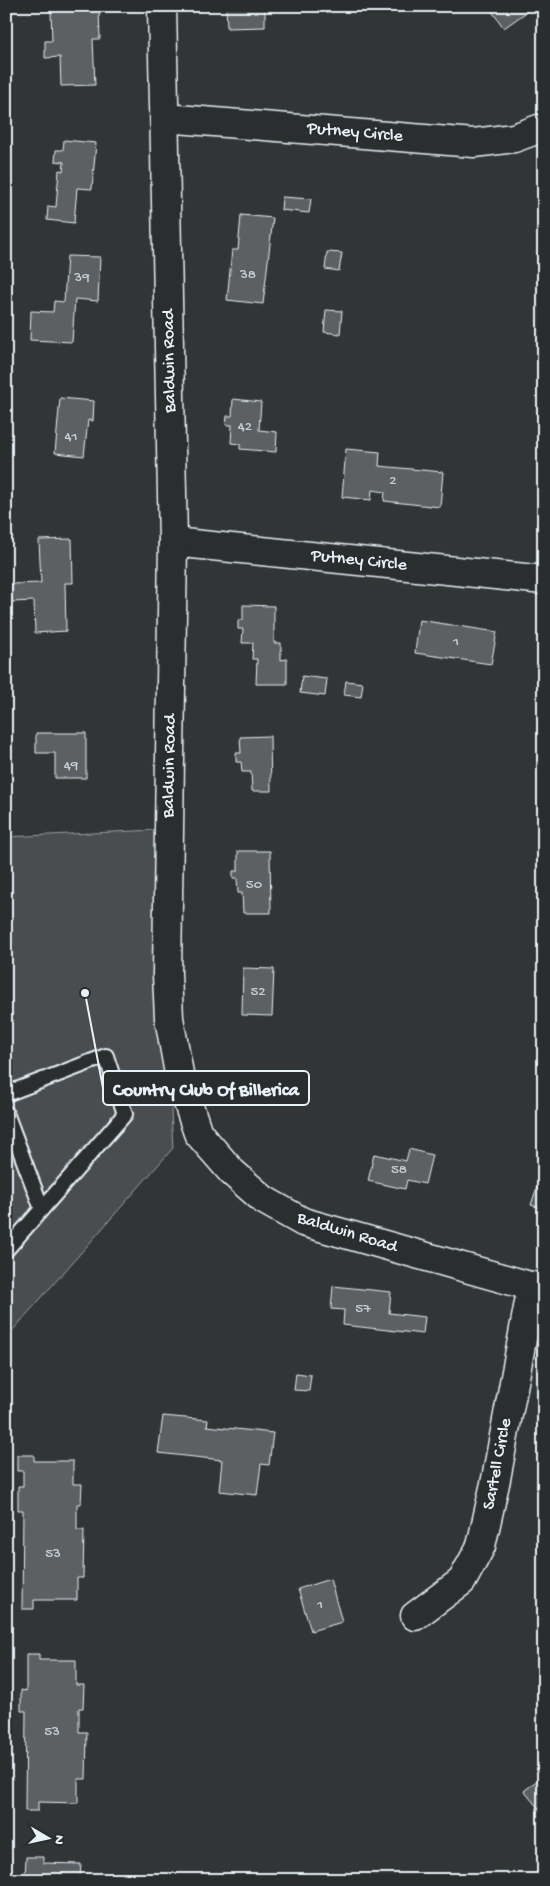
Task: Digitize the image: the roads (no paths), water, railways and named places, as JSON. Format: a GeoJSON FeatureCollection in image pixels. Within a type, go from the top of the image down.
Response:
{"type":"FeatureCollection","features":[{"type":"Feature","properties":{"kind":"street","name":"Baldwin Road"},"geometry":{"type":"LineString","coordinates":[[162,6],[173,542],[167,974],[169,1018],[180,1078],[198,1133],[232,1172],[260,1197],[303,1222],[538,1288]]}},
{"type":"Feature","properties":{"kind":"street","name":"Putney Circle"},"geometry":{"type":"LineString","coordinates":[[165,118],[474,143],[514,138],[544,128]]}},
{"type":"Feature","properties":{"kind":"street","name":"Putney Circle"},"geometry":{"type":"LineString","coordinates":[[173,542],[544,580]]}},
{"type":"Feature","properties":{"kind":"street","name":"Sartell Circle"},"geometry":{"type":"LineString","coordinates":[[415,1616],[462,1581],[481,1546],[538,1288]]}},
{"type":"Feature","properties":{"kind":"lane"},"geometry":{"type":"LineString","coordinates":[[6,1094],[106,1056],[125,1114],[6,1250]]}},
{"type":"Feature","properties":{"kind":"lane"},"geometry":{"type":"LineString","coordinates":[[6,1113],[42,1209]]}},
{"type":"Feature","properties":{"kind":"place","name":"Country Club Of Billerica"},"geometry":{"type":"Point","coordinates":[85,993]}}]}
